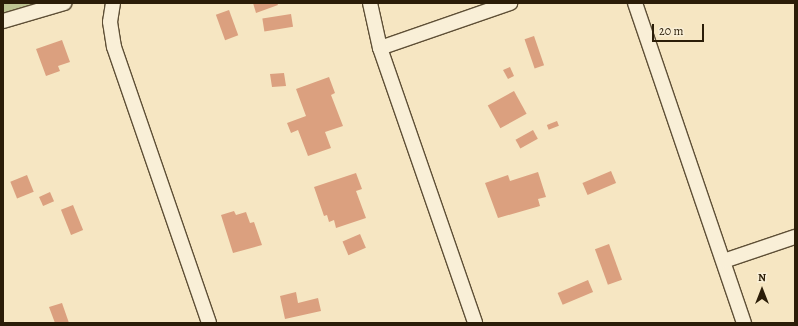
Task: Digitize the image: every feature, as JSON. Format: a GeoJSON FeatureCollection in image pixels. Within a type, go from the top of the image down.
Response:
{"type":"FeatureCollection","features":[{"type":"Feature","properties":{"kind":"street"},"geometry":{"type":"LineString","coordinates":[[3,21],[64,3]]}},
{"type":"Feature","properties":{"kind":"street"},"geometry":{"type":"LineString","coordinates":[[113,3],[110,22],[114,47],[209,323]]}},
{"type":"Feature","properties":{"kind":"street"},"geometry":{"type":"LineString","coordinates":[[370,3],[380,48],[475,323]]}},
{"type":"Feature","properties":{"kind":"street"},"geometry":{"type":"LineString","coordinates":[[380,48],[510,3]]}},
{"type":"Feature","properties":{"kind":"street"},"geometry":{"type":"LineString","coordinates":[[635,3],[744,323]]}},
{"type":"Feature","properties":{"kind":"street"},"geometry":{"type":"LineString","coordinates":[[724,261],[795,237]]}},
{"type":"Feature","properties":{"kind":"green space"},"geometry":{"type":"Polygon","coordinates":[[[3,3],[64,3],[3,21],[3,3]]]}},
{"type":"Feature","properties":{"kind":"building"},"geometry":{"type":"Polygon","coordinates":[[[253,3],[277,3],[278,5],[256,13],[253,3]]]}},
{"type":"Feature","properties":{"kind":"building"},"geometry":{"type":"Polygon","coordinates":[[[229,10],[238,35],[225,40],[216,15],[229,10]]]}},
{"type":"Feature","properties":{"kind":"building"},"geometry":{"type":"Polygon","coordinates":[[[291,14],[293,27],[264,31],[262,19],[291,14]]]}},
{"type":"Feature","properties":{"kind":"building"},"geometry":{"type":"Polygon","coordinates":[[[534,36],[544,65],[535,69],[525,39],[534,36]]]}},
{"type":"Feature","properties":{"kind":"building"},"geometry":{"type":"Polygon","coordinates":[[[62,40],[70,62],[58,66],[60,71],[46,76],[36,49],[62,40]]]}},
{"type":"Feature","properties":{"kind":"building"},"geometry":{"type":"Polygon","coordinates":[[[510,67],[514,76],[508,79],[503,70],[510,67]]]}},
{"type":"Feature","properties":{"kind":"building"},"geometry":{"type":"Polygon","coordinates":[[[284,73],[286,86],[272,87],[270,74],[284,73]]]}},
{"type":"Feature","properties":{"kind":"building"},"geometry":{"type":"Polygon","coordinates":[[[329,77],[335,93],[331,95],[343,126],[325,132],[331,148],[308,156],[298,130],[291,133],[287,123],[306,116],[296,89],[329,77]]]}},
{"type":"Feature","properties":{"kind":"building"},"geometry":{"type":"Polygon","coordinates":[[[514,91],[527,114],[500,128],[488,106],[514,91]]]}},
{"type":"Feature","properties":{"kind":"building"},"geometry":{"type":"Polygon","coordinates":[[[557,121],[559,126],[549,130],[547,125],[557,121]]]}},
{"type":"Feature","properties":{"kind":"building"},"geometry":{"type":"Polygon","coordinates":[[[533,130],[538,139],[520,148],[516,140],[533,130]]]}},
{"type":"Feature","properties":{"kind":"building"},"geometry":{"type":"Polygon","coordinates":[[[611,171],[616,183],[588,195],[582,183],[611,171]]]}},
{"type":"Feature","properties":{"kind":"building"},"geometry":{"type":"Polygon","coordinates":[[[538,172],[546,197],[538,199],[540,206],[498,218],[485,183],[508,175],[510,181],[538,172]]]}},
{"type":"Feature","properties":{"kind":"building"},"geometry":{"type":"Polygon","coordinates":[[[356,173],[362,189],[356,191],[366,218],[336,228],[334,220],[329,222],[327,215],[324,216],[314,187],[356,173]]]}},
{"type":"Feature","properties":{"kind":"building"},"geometry":{"type":"Polygon","coordinates":[[[27,175],[34,192],[17,198],[10,182],[27,175]]]}},
{"type":"Feature","properties":{"kind":"building"},"geometry":{"type":"Polygon","coordinates":[[[50,192],[54,201],[43,206],[39,197],[50,192]]]}},
{"type":"Feature","properties":{"kind":"building"},"geometry":{"type":"Polygon","coordinates":[[[73,205],[83,230],[71,235],[61,210],[73,205]]]}},
{"type":"Feature","properties":{"kind":"building"},"geometry":{"type":"Polygon","coordinates":[[[234,211],[236,215],[246,212],[250,223],[254,222],[262,245],[233,253],[221,215],[234,211]]]}},
{"type":"Feature","properties":{"kind":"building"},"geometry":{"type":"Polygon","coordinates":[[[360,234],[366,248],[348,255],[343,241],[360,234]]]}},
{"type":"Feature","properties":{"kind":"building"},"geometry":{"type":"Polygon","coordinates":[[[609,244],[622,280],[608,285],[595,249],[609,244]]]}},
{"type":"Feature","properties":{"kind":"building"},"geometry":{"type":"Polygon","coordinates":[[[588,280],[593,292],[563,305],[558,293],[588,280]]]}},
{"type":"Feature","properties":{"kind":"building"},"geometry":{"type":"Polygon","coordinates":[[[296,292],[298,303],[318,298],[321,311],[285,319],[280,296],[296,292]]]}},
{"type":"Feature","properties":{"kind":"building"},"geometry":{"type":"Polygon","coordinates":[[[62,303],[69,323],[55,323],[49,307],[62,303]]]}}]}
